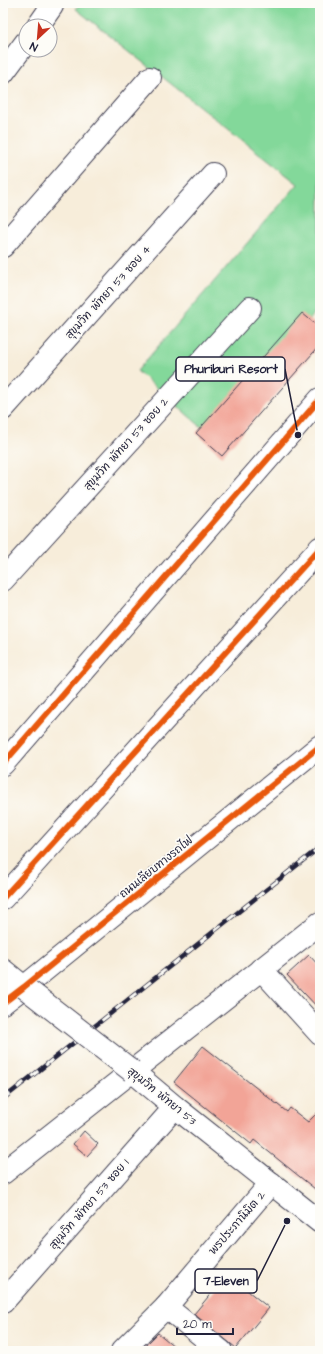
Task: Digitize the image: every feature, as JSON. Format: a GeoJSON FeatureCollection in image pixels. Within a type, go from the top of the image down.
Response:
{"type":"FeatureCollection","features":[{"type":"Feature","properties":{"kind":"street"},"geometry":{"type":"LineString","coordinates":[[44,18],[52,6],[48,3]]}},
{"type":"Feature","properties":{"kind":"street"},"geometry":{"type":"LineString","coordinates":[[3,73],[18,53]]}},
{"type":"Feature","properties":{"kind":"street"},"geometry":{"type":"LineString","coordinates":[[3,246],[150,78]]}},
{"type":"Feature","properties":{"kind":"street","name":"สุขุมวิท พัทยา 53 ซอย 4"},"geometry":{"type":"LineString","coordinates":[[3,409],[212,174]]}},
{"type":"Feature","properties":{"kind":"street","name":"สุขุมวิท พัทยา 53 ซอย 2"},"geometry":{"type":"LineString","coordinates":[[3,580],[250,308]]}},
{"type":"Feature","properties":{"kind":"street"},"geometry":{"type":"LineString","coordinates":[[3,764],[320,399]]}},
{"type":"Feature","properties":{"kind":"street"},"geometry":{"type":"LineString","coordinates":[[3,898],[320,548]]}},
{"type":"Feature","properties":{"kind":"street","name":"ถนนเลียบทางรถไฟ"},"geometry":{"type":"LineString","coordinates":[[3,1003],[320,746]]}},
{"type":"Feature","properties":{"kind":"street"},"geometry":{"type":"LineString","coordinates":[[3,1172],[320,923]]}},
{"type":"Feature","properties":{"kind":"street","name":"สุขุมวิท พัทยา 53"},"geometry":{"type":"LineString","coordinates":[[3,970],[132,1071],[174,1107],[320,1222]]}},
{"type":"Feature","properties":{"kind":"street"},"geometry":{"type":"LineString","coordinates":[[260,970],[320,1034]]}},
{"type":"Feature","properties":{"kind":"street","name":"สุขุมวิท พัทยา 53 ซอย 1"},"geometry":{"type":"LineString","coordinates":[[3,1302],[174,1107]]}},
{"type":"Feature","properties":{"kind":"street","name":"พรประภานิมิต 2"},"geometry":{"type":"LineString","coordinates":[[122,1351],[166,1307],[271,1183]]}},
{"type":"Feature","properties":{"kind":"street"},"geometry":{"type":"LineString","coordinates":[[166,1307],[221,1351]]}},
{"type":"Feature","properties":{"kind":"green space"},"geometry":{"type":"Polygon","coordinates":[[[80,3],[320,3],[320,307],[207,432],[137,371],[298,184],[76,9],[80,3]]]}},
{"type":"Feature","properties":{"kind":"building"},"geometry":{"type":"Polygon","coordinates":[[[302,313],[320,328],[320,345],[222,456],[196,433],[302,313]]]}},
{"type":"Feature","properties":{"kind":"building"},"geometry":{"type":"Polygon","coordinates":[[[309,955],[320,967],[320,1010],[287,975],[309,955]]]}},
{"type":"Feature","properties":{"kind":"building"},"geometry":{"type":"Polygon","coordinates":[[[203,1046],[287,1112],[290,1108],[308,1122],[320,1110],[320,1193],[254,1140],[251,1144],[174,1082],[203,1046]]]}},
{"type":"Feature","properties":{"kind":"building"},"geometry":{"type":"Polygon","coordinates":[[[84,1131],[98,1144],[87,1156],[73,1144],[84,1131]]]}},
{"type":"Feature","properties":{"kind":"building"},"geometry":{"type":"Polygon","coordinates":[[[227,1274],[269,1308],[236,1348],[194,1314],[227,1274]]]}},
{"type":"Feature","properties":{"kind":"building"},"geometry":{"type":"Polygon","coordinates":[[[158,1333],[180,1351],[140,1351],[158,1333]]]}},
{"type":"Feature","properties":{"kind":"railway"},"geometry":{"type":"LineString","coordinates":[[3,1099],[320,847]]}},
{"type":"Feature","properties":{"kind":"cycle path"},"geometry":{"type":"LineString","coordinates":[[3,764],[320,399]]}},
{"type":"Feature","properties":{"kind":"cycle path"},"geometry":{"type":"LineString","coordinates":[[3,898],[320,548]]}},
{"type":"Feature","properties":{"kind":"cycle path"},"geometry":{"type":"LineString","coordinates":[[3,1003],[320,746]]}},
{"type":"Feature","properties":{"kind":"place","name":"Phuriburi Resort"},"geometry":{"type":"Point","coordinates":[298,435]}},
{"type":"Feature","properties":{"kind":"place","name":"7-Eleven"},"geometry":{"type":"Point","coordinates":[287,1221]}}]}
